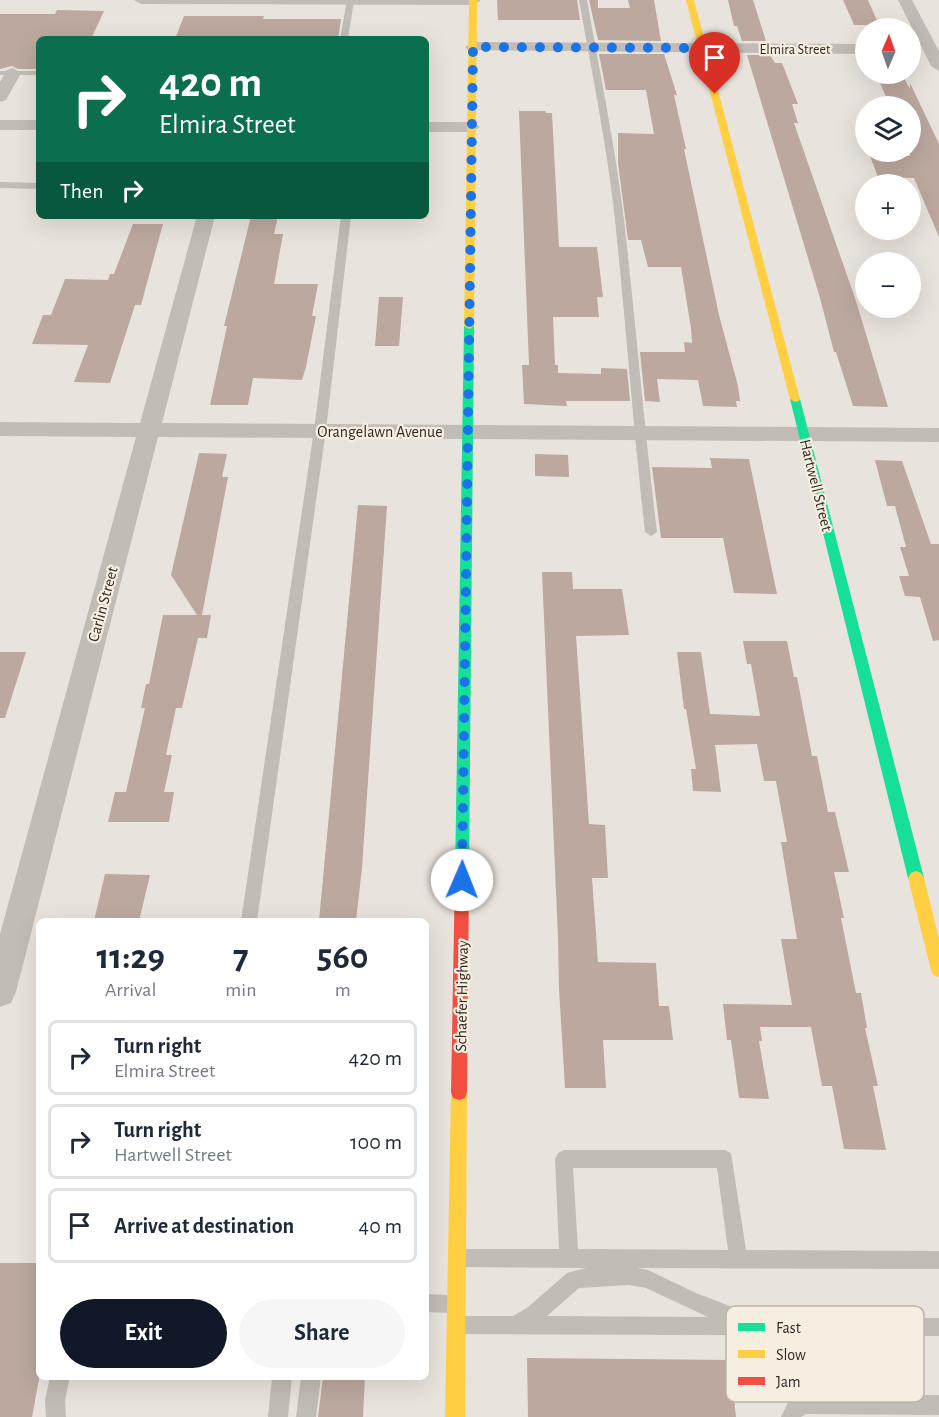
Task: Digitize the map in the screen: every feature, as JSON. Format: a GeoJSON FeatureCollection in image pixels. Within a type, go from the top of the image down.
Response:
{"type":"FeatureCollection","features":[{"type":"Feature","properties":{"kind":"main road","name":"Schaefer Highway"},"geometry":{"type":"LineString","coordinates":[[455,1417],[473,0]]}},
{"type":"Feature","properties":{"kind":"main road","name":"Hartwell Street"},"geometry":{"type":"LineString","coordinates":[[690,0],[804,434],[939,970]]}},
{"type":"Feature","properties":{"kind":"street"},"geometry":{"type":"LineString","coordinates":[[141,0],[473,0]]}},
{"type":"Feature","properties":{"kind":"street"},"geometry":{"type":"LineString","coordinates":[[905,0],[935,49],[939,66]]}},
{"type":"Feature","properties":{"kind":"street","name":"Elmira Street"},"geometry":{"type":"LineString","coordinates":[[473,47],[855,49]]}},
{"type":"Feature","properties":{"kind":"street"},"geometry":{"type":"LineString","coordinates":[[0,97],[7,73]]}},
{"type":"Feature","properties":{"kind":"street"},"geometry":{"type":"LineString","coordinates":[[0,125],[36,125]]}},
{"type":"Feature","properties":{"kind":"street"},"geometry":{"type":"LineString","coordinates":[[429,127],[472,127]]}},
{"type":"Feature","properties":{"kind":"street","name":"Carlin Street"},"geometry":{"type":"LineString","coordinates":[[0,992],[205,219]]}},
{"type":"Feature","properties":{"kind":"street","name":"Orangelawn Avenue"},"geometry":{"type":"LineString","coordinates":[[0,429],[939,435]]}},
{"type":"Feature","properties":{"kind":"lane"},"geometry":{"type":"LineString","coordinates":[[584,0],[619,218],[651,532]]}},
{"type":"Feature","properties":{"kind":"lane"},"geometry":{"type":"LineString","coordinates":[[344,36],[350,1]]}},
{"type":"Feature","properties":{"kind":"lane"},"geometry":{"type":"LineString","coordinates":[[7,73],[36,73]]}},
{"type":"Feature","properties":{"kind":"lane"},"geometry":{"type":"LineString","coordinates":[[0,185],[36,186]]}},
{"type":"Feature","properties":{"kind":"lane"},"geometry":{"type":"LineString","coordinates":[[249,918],[320,430],[346,219]]}},
{"type":"Feature","properties":{"kind":"lane"},"geometry":{"type":"LineString","coordinates":[[569,1258],[564,1159],[725,1159],[738,1260]]}},
{"type":"Feature","properties":{"kind":"lane"},"geometry":{"type":"LineString","coordinates":[[458,1257],[939,1260]]}},
{"type":"Feature","properties":{"kind":"lane"},"geometry":{"type":"LineString","coordinates":[[515,1325],[534,1316],[574,1280],[586,1277],[629,1276],[648,1279],[692,1301],[726,1313]]}},
{"type":"Feature","properties":{"kind":"lane"},"geometry":{"type":"LineString","coordinates":[[429,1303],[457,1304]]}},
{"type":"Feature","properties":{"kind":"lane"},"geometry":{"type":"LineString","coordinates":[[456,1325],[726,1326]]}},
{"type":"Feature","properties":{"kind":"lane"},"geometry":{"type":"LineString","coordinates":[[924,1327],[939,1327]]}},
{"type":"Feature","properties":{"kind":"lane"},"geometry":{"type":"LineString","coordinates":[[56,1417],[55,1400],[59,1380]]}},
{"type":"Feature","properties":{"kind":"lane"},"geometry":{"type":"LineString","coordinates":[[278,1417],[282,1380]]}},
{"type":"Feature","properties":{"kind":"lane"},"geometry":{"type":"LineString","coordinates":[[306,1417],[311,1380]]}},
{"type":"Feature","properties":{"kind":"lane"},"geometry":{"type":"LineString","coordinates":[[791,1417],[796,1405],[806,1404],[939,1405]]}},
{"type":"Feature","properties":{"kind":"building"},"geometry":{"type":"Polygon","coordinates":[[[497,0],[577,0],[580,20],[498,20],[497,0]]]}},
{"type":"Feature","properties":{"kind":"building"},"geometry":{"type":"Polygon","coordinates":[[[589,0],[598,0],[598,8],[630,8],[628,0],[654,0],[661,41],[598,40],[589,0]]]}},
{"type":"Feature","properties":{"kind":"building"},"geometry":{"type":"Polygon","coordinates":[[[728,0],[753,0],[766,41],[742,41],[737,26],[734,26],[728,0]]]}},
{"type":"Feature","properties":{"kind":"building"},"geometry":{"type":"Polygon","coordinates":[[[843,0],[868,0],[876,18],[855,18],[854,25],[843,0]]]}},
{"type":"Feature","properties":{"kind":"building"},"geometry":{"type":"Polygon","coordinates":[[[57,10],[104,11],[92,36],[36,36],[36,69],[18,69],[12,66],[0,69],[0,14],[55,14],[57,10]]]}},
{"type":"Feature","properties":{"kind":"building"},"geometry":{"type":"Polygon","coordinates":[[[184,16],[341,19],[338,36],[176,36],[184,16]]]}},
{"type":"Feature","properties":{"kind":"building"},"geometry":{"type":"Polygon","coordinates":[[[599,54],[664,54],[677,95],[674,95],[686,149],[684,149],[719,315],[738,386],[740,401],[736,401],[737,407],[703,406],[698,380],[657,379],[660,402],[645,401],[640,352],[685,352],[684,342],[692,343],[691,328],[681,267],[648,267],[641,240],[628,240],[618,163],[618,133],[654,134],[646,90],[606,90],[599,54]]]}},
{"type":"Feature","properties":{"kind":"building"},"geometry":{"type":"Polygon","coordinates":[[[747,55],[770,55],[775,63],[782,63],[798,104],[792,104],[798,123],[794,123],[855,298],[855,318],[861,318],[888,407],[853,406],[836,352],[834,352],[747,55]]]}},
{"type":"Feature","properties":{"kind":"building"},"geometry":{"type":"Polygon","coordinates":[[[880,84],[907,84],[910,89],[910,84],[916,96],[886,96],[880,84]]]}},
{"type":"Feature","properties":{"kind":"building"},"geometry":{"type":"Polygon","coordinates":[[[921,106],[939,144],[939,237],[921,195],[921,174],[877,174],[872,162],[921,162],[921,106]]]}},
{"type":"Feature","properties":{"kind":"building"},"geometry":{"type":"Polygon","coordinates":[[[519,111],[552,113],[559,247],[597,247],[603,297],[597,297],[599,317],[553,317],[555,365],[558,365],[558,373],[601,374],[601,368],[627,369],[630,401],[566,401],[567,406],[524,404],[522,365],[529,365],[519,111]]]}},
{"type":"Feature","properties":{"kind":"building"},"geometry":{"type":"Polygon","coordinates":[[[250,219],[277,219],[274,234],[283,234],[274,284],[318,284],[312,316],[316,316],[302,380],[253,378],[248,405],[210,405],[227,326],[224,326],[250,219]]]}},
{"type":"Feature","properties":{"kind":"building"},"geometry":{"type":"Polygon","coordinates":[[[133,224],[163,224],[141,305],[135,305],[110,383],[74,382],[88,345],[32,344],[43,315],[51,315],[65,279],[108,280],[110,274],[114,274],[133,224]]]}},
{"type":"Feature","properties":{"kind":"building"},"geometry":{"type":"Polygon","coordinates":[[[379,297],[403,297],[399,346],[375,346],[379,297]]]}},
{"type":"Feature","properties":{"kind":"building"},"geometry":{"type":"Polygon","coordinates":[[[199,453],[227,454],[222,477],[228,477],[202,615],[211,615],[207,638],[198,638],[182,708],[176,708],[166,755],[172,755],[164,792],[174,792],[169,822],[108,822],[115,792],[126,792],[145,708],[141,708],[146,684],[149,684],[163,615],[197,615],[171,575],[199,453]]]}},
{"type":"Feature","properties":{"kind":"building"},"geometry":{"type":"Polygon","coordinates":[[[535,454],[568,455],[569,477],[535,476],[535,454]]]}},
{"type":"Feature","properties":{"kind":"building"},"geometry":{"type":"Polygon","coordinates":[[[710,458],[749,459],[777,594],[734,593],[723,538],[661,538],[652,467],[712,468],[710,458]]]}},
{"type":"Feature","properties":{"kind":"building"},"geometry":{"type":"Polygon","coordinates":[[[875,460],[902,461],[931,544],[939,544],[939,640],[933,641],[920,597],[905,596],[899,576],[909,576],[900,547],[906,547],[895,506],[887,506],[875,460]]]}},
{"type":"Feature","properties":{"kind":"building"},"geometry":{"type":"Polygon","coordinates":[[[358,505],[387,506],[362,868],[356,918],[319,918],[358,505]]]}},
{"type":"Feature","properties":{"kind":"building"},"geometry":{"type":"Polygon","coordinates":[[[542,572],[572,572],[573,589],[622,589],[629,635],[576,636],[589,824],[605,825],[608,878],[592,878],[598,962],[656,963],[659,1006],[669,1006],[673,1040],[603,1040],[606,1088],[565,1088],[542,572]]]}},
{"type":"Feature","properties":{"kind":"building"},"geometry":{"type":"Polygon","coordinates":[[[743,641],[787,641],[794,677],[797,677],[812,756],[817,756],[828,812],[835,812],[849,872],[834,872],[856,993],[861,993],[867,1028],[865,1028],[878,1086],[873,1086],[886,1150],[844,1149],[832,1086],[822,1086],[811,1027],[760,1027],[762,1041],[759,1041],[769,1099],[739,1098],[731,1040],[727,1040],[723,1004],[792,1005],[781,939],[797,939],[781,842],[787,842],[776,781],[764,781],[757,744],[715,745],[721,792],[693,791],[691,769],[696,769],[686,709],[684,709],[677,652],[701,652],[710,714],[760,716],[751,664],[747,664],[743,641]]]}},
{"type":"Feature","properties":{"kind":"building"},"geometry":{"type":"Polygon","coordinates":[[[0,652],[26,652],[5,718],[0,718],[0,652]]]}},
{"type":"Feature","properties":{"kind":"building"},"geometry":{"type":"Polygon","coordinates":[[[105,874],[150,875],[140,918],[95,918],[105,874]]]}},
{"type":"Feature","properties":{"kind":"building"},"geometry":{"type":"Polygon","coordinates":[[[0,1263],[36,1263],[36,1380],[39,1380],[32,1417],[0,1417],[0,1263]]]}},
{"type":"Feature","properties":{"kind":"building"},"geometry":{"type":"Polygon","coordinates":[[[527,1358],[726,1360],[726,1402],[734,1402],[736,1417],[528,1417],[527,1358]]]}},
{"type":"Feature","properties":{"kind":"building"},"geometry":{"type":"Polygon","coordinates":[[[323,1380],[365,1380],[363,1417],[318,1417],[323,1380]]]}},
{"type":"Feature","properties":{"kind":"traffic: fast"},"geometry":{"type":"LineString","coordinates":[[462,874],[469,326]]}},
{"type":"Feature","properties":{"kind":"traffic: fast"},"geometry":{"type":"LineString","coordinates":[[795,399],[916,878]]}},
{"type":"Feature","properties":{"kind":"traffic: slow"},"geometry":{"type":"LineString","coordinates":[[469,326],[473,0]]}},
{"type":"Feature","properties":{"kind":"traffic: slow"},"geometry":{"type":"LineString","coordinates":[[690,0],[795,399]]}},
{"type":"Feature","properties":{"kind":"traffic: slow"},"geometry":{"type":"LineString","coordinates":[[916,878],[939,970]]}},
{"type":"Feature","properties":{"kind":"traffic: slow"},"geometry":{"type":"LineString","coordinates":[[455,1417],[459,1092]]}},
{"type":"Feature","properties":{"kind":"traffic: jam"},"geometry":{"type":"LineString","coordinates":[[459,1092],[462,874]]}},
{"type":"Feature","properties":{"kind":"route"},"geometry":{"type":"LineString","coordinates":[[462,880],[473,47],[703,48],[715,94]]}}]}
